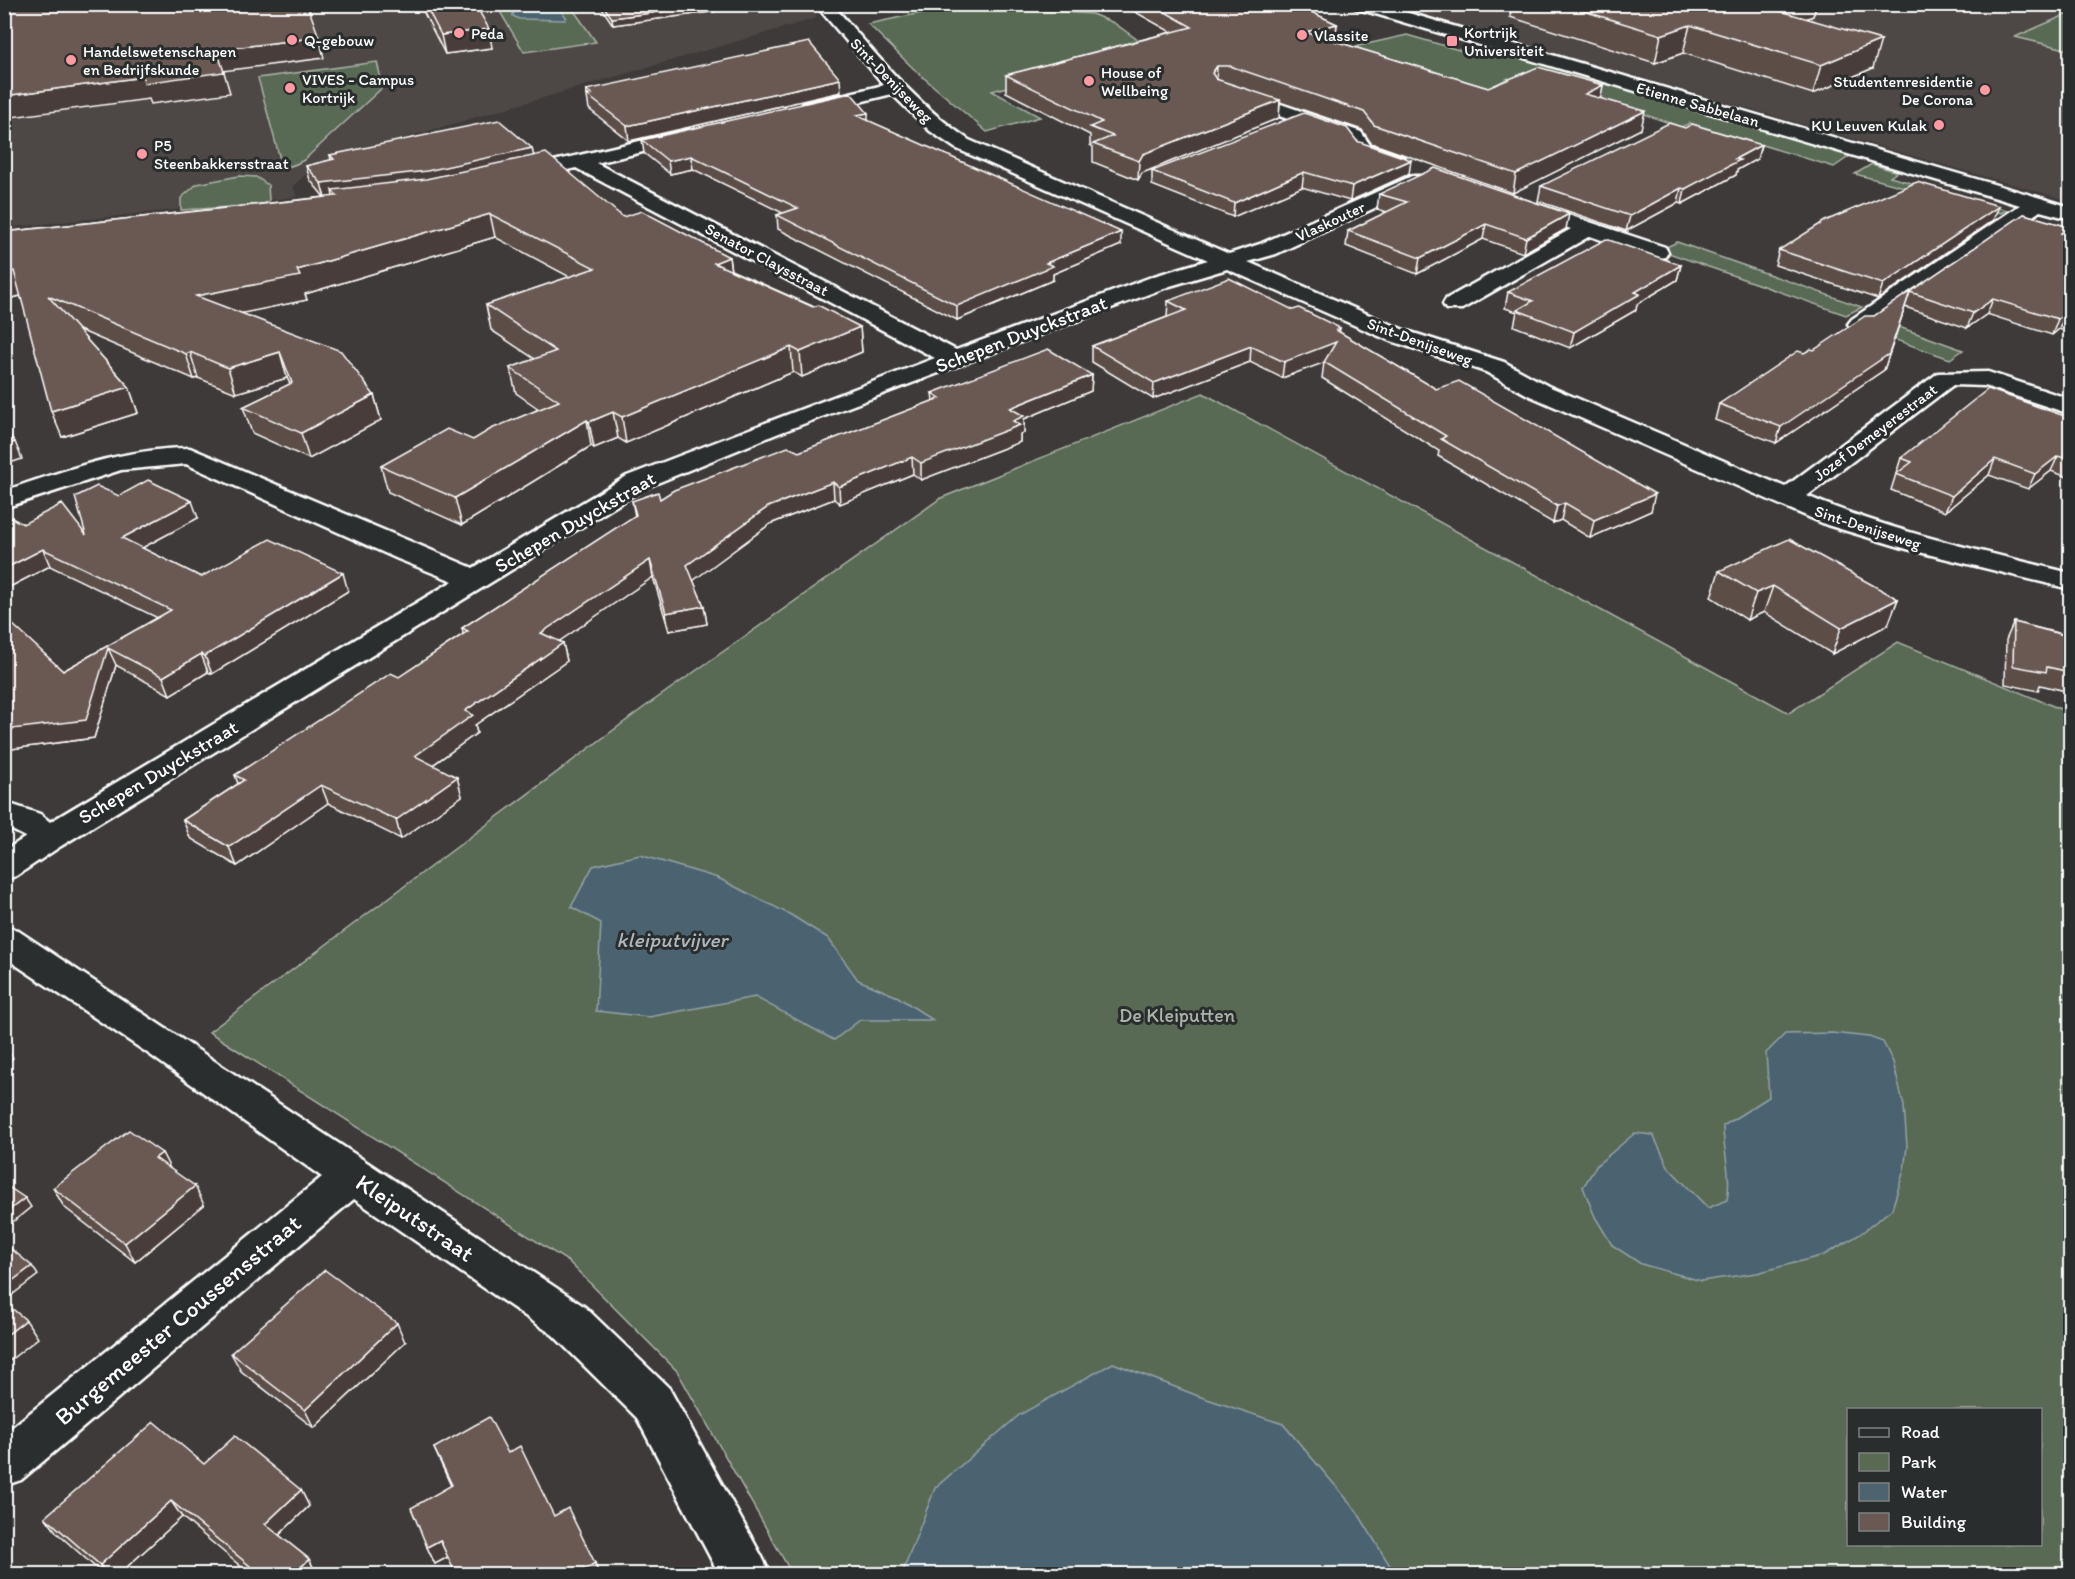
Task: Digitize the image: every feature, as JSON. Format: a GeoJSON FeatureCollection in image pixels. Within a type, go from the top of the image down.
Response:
{"type":"FeatureCollection","features":[{"type":"Feature","properties":{"kind":"street","name":"Sint-Denijseweg"},"geometry":{"type":"LineString","coordinates":[[823,4],[896,88],[937,127],[962,144],[1396,335],[1495,367],[1539,391],[1786,499],[1837,519],[1917,543],[2070,581]]}},
{"type":"Feature","properties":{"kind":"street","name":"Etienne Sabbelaan"},"geometry":{"type":"LineString","coordinates":[[1358,4],[2070,213]]}},
{"type":"Feature","properties":{"kind":"street"},"geometry":{"type":"LineString","coordinates":[[794,111],[896,88]]}},
{"type":"Feature","properties":{"kind":"street","name":"Vlaskouter"},"geometry":{"type":"LineString","coordinates":[[1222,90],[1354,136],[1363,149],[1436,176],[1268,249],[1226,262]]}},
{"type":"Feature","properties":{"kind":"street"},"geometry":{"type":"LineString","coordinates":[[1280,126],[1302,118]]}},
{"type":"Feature","properties":{"kind":"street"},"geometry":{"type":"LineString","coordinates":[[498,179],[703,132]]}},
{"type":"Feature","properties":{"kind":"street","name":"Senator Claysstraat"},"geometry":{"type":"LineString","coordinates":[[578,160],[955,359]]}},
{"type":"Feature","properties":{"kind":"street"},"geometry":{"type":"LineString","coordinates":[[1533,192],[1512,202],[1657,252]]}},
{"type":"Feature","properties":{"kind":"street"},"geometry":{"type":"LineString","coordinates":[[1860,324],[2037,203]]}},
{"type":"Feature","properties":{"kind":"street"},"geometry":{"type":"LineString","coordinates":[[1454,304],[1587,229]]}},
{"type":"Feature","properties":{"kind":"street","name":"Schepen Duyckstraat"},"geometry":{"type":"LineString","coordinates":[[4,868],[49,838],[636,482],[1162,281],[1226,262]]}},
{"type":"Feature","properties":{"kind":"street","name":"Jozef Demeyerestraat"},"geometry":{"type":"LineString","coordinates":[[1786,499],[1947,378],[1988,379],[2070,407]]}},
{"type":"Feature","properties":{"kind":"street"},"geometry":{"type":"LineString","coordinates":[[4,500],[123,460],[164,454],[190,456],[408,553],[477,580]]}},
{"type":"Feature","properties":{"kind":"street"},"geometry":{"type":"LineString","coordinates":[[4,813],[28,822],[49,838]]}},
{"type":"Feature","properties":{"kind":"street","name":"Kleiputstraat"},"geometry":{"type":"LineString","coordinates":[[4,939],[163,1044],[352,1176],[569,1321],[653,1403],[745,1575]]}},
{"type":"Feature","properties":{"kind":"street","name":"Burgemeester Coussensstraat"},"geometry":{"type":"LineString","coordinates":[[4,1464],[352,1176]]}},
{"type":"Feature","properties":{"kind":"shaded area","name":"VIVES - Campus Kortrijk"},"geometry":{"type":"Polygon","coordinates":[[[812,4],[817,18],[336,158],[313,168],[293,186],[297,197],[5,228],[4,5],[812,4]]]}},
{"type":"Feature","properties":{"kind":"shaded area","name":"KU Leuven Kulak"},"geometry":{"type":"Polygon","coordinates":[[[1387,5],[2070,5],[2070,13],[2016,37],[2070,50],[2070,201],[1387,5]]]}},
{"type":"Feature","properties":{"kind":"green space"},"geometry":{"type":"Polygon","coordinates":[[[496,5],[534,5],[513,13],[566,17],[555,5],[570,5],[596,42],[524,52],[496,5]]]}},
{"type":"Feature","properties":{"kind":"green space"},"geometry":{"type":"Polygon","coordinates":[[[959,5],[1011,5],[1024,9],[1092,14],[1114,23],[1145,45],[1084,67],[992,91],[1040,117],[987,132],[917,72],[868,24],[959,5]]]}},
{"type":"Feature","properties":{"kind":"green space"},"geometry":{"type":"Polygon","coordinates":[[[2070,13],[2070,50],[2015,37],[2070,13]]]}},
{"type":"Feature","properties":{"kind":"green space"},"geometry":{"type":"Polygon","coordinates":[[[1407,35],[1476,55],[1493,49],[1850,156],[1834,167],[1690,123],[1681,127],[1559,85],[1546,91],[1508,78],[1480,93],[1345,49],[1407,35]]]}},
{"type":"Feature","properties":{"kind":"green space"},"geometry":{"type":"Polygon","coordinates":[[[377,62],[383,87],[304,160],[282,168],[258,167],[281,163],[258,78],[377,62]]]}},
{"type":"Feature","properties":{"kind":"green space"},"geometry":{"type":"Polygon","coordinates":[[[1872,164],[1897,172],[1890,177],[2007,210],[2001,213],[1855,174],[1872,164]]]}},
{"type":"Feature","properties":{"kind":"green space"},"geometry":{"type":"Polygon","coordinates":[[[239,176],[256,177],[268,185],[269,200],[263,205],[181,210],[181,198],[197,184],[239,176]]]}},
{"type":"Feature","properties":{"kind":"green space"},"geometry":{"type":"Polygon","coordinates":[[[1677,242],[1862,307],[1846,315],[1660,250],[1677,242]]]}},
{"type":"Feature","properties":{"kind":"green space"},"geometry":{"type":"Polygon","coordinates":[[[1888,323],[1963,350],[1950,359],[1876,333],[1888,323]]]}},
{"type":"Feature","properties":{"kind":"green space","name":"De Kleiputten"},"geometry":{"type":"Polygon","coordinates":[[[1203,393],[1789,713],[1898,642],[2070,713],[2070,1574],[792,1574],[677,1371],[569,1262],[209,1032],[643,708],[941,498],[1203,393]]]}},
{"type":"Feature","properties":{"kind":"water"},"geometry":{"type":"Polygon","coordinates":[[[555,4],[566,17],[565,20],[519,19],[513,16],[513,13],[534,5],[555,4]]]}},
{"type":"Feature","properties":{"kind":"water","name":"kleiputvijver"},"geometry":{"type":"Polygon","coordinates":[[[640,855],[718,878],[791,915],[828,938],[858,980],[898,997],[933,1020],[860,1020],[834,1040],[755,997],[649,1017],[596,1011],[601,923],[571,907],[593,866],[640,855]]]}},
{"type":"Feature","properties":{"kind":"water"},"geometry":{"type":"Polygon","coordinates":[[[1832,1033],[1869,1037],[1883,1042],[1893,1062],[1904,1106],[1907,1146],[1904,1170],[1892,1209],[1859,1235],[1824,1255],[1757,1273],[1701,1281],[1641,1264],[1612,1245],[1595,1217],[1583,1187],[1597,1165],[1635,1133],[1653,1135],[1669,1168],[1708,1208],[1727,1200],[1728,1172],[1723,1126],[1769,1097],[1766,1053],[1785,1034],[1832,1033]]]}},
{"type":"Feature","properties":{"kind":"water"},"geometry":{"type":"Polygon","coordinates":[[[1113,1363],[1201,1397],[1283,1424],[1356,1510],[1395,1574],[902,1574],[935,1488],[1019,1415],[1113,1363]]]}},
{"type":"Feature","properties":{"kind":"building"},"geometry":{"type":"Polygon","coordinates":[[[4,4],[307,4],[319,37],[217,50],[224,72],[144,83],[143,77],[4,96],[4,4]]]}},
{"type":"Feature","properties":{"kind":"building"},"geometry":{"type":"Polygon","coordinates":[[[425,4],[475,4],[489,29],[441,35],[425,4]]]}},
{"type":"Feature","properties":{"kind":"building"},"geometry":{"type":"Polygon","coordinates":[[[602,4],[720,4],[612,18],[602,4]]]}},
{"type":"Feature","properties":{"kind":"building"},"geometry":{"type":"Polygon","coordinates":[[[1151,4],[1294,4],[1337,24],[1305,32],[1488,88],[1538,67],[1603,85],[1585,94],[1645,111],[1516,174],[1374,125],[1364,112],[1230,66],[1217,66],[1212,73],[1216,79],[1280,100],[1143,154],[1139,161],[1093,144],[1113,136],[1090,127],[1102,122],[1006,75],[1192,27],[1151,4]]]}},
{"type":"Feature","properties":{"kind":"building"},"geometry":{"type":"Polygon","coordinates":[[[1561,4],[1780,4],[1770,8],[1881,40],[1821,65],[1690,25],[1661,35],[1561,4]]]}},
{"type":"Feature","properties":{"kind":"building"},"geometry":{"type":"Polygon","coordinates":[[[809,42],[840,79],[627,126],[587,95],[592,94],[586,90],[809,42]]]}},
{"type":"Feature","properties":{"kind":"building"},"geometry":{"type":"Polygon","coordinates":[[[851,93],[868,113],[856,115],[1121,232],[1046,263],[1053,266],[957,306],[777,215],[798,208],[691,156],[668,161],[642,140],[851,93]]]}},
{"type":"Feature","properties":{"kind":"building"},"geometry":{"type":"Polygon","coordinates":[[[1304,113],[1347,128],[1357,141],[1411,160],[1352,186],[1304,172],[1234,203],[1152,171],[1304,113]]]}},
{"type":"Feature","properties":{"kind":"building"},"geometry":{"type":"Polygon","coordinates":[[[499,120],[532,148],[427,171],[321,183],[306,166],[334,159],[330,155],[499,120]]]}},
{"type":"Feature","properties":{"kind":"building"},"geometry":{"type":"Polygon","coordinates":[[[1669,123],[1685,128],[1692,124],[1761,145],[1735,159],[1740,160],[1685,189],[1681,188],[1630,216],[1541,186],[1669,123]]]}},
{"type":"Feature","properties":{"kind":"building"},"geometry":{"type":"Polygon","coordinates":[[[546,153],[623,217],[642,211],[729,257],[714,263],[813,307],[818,305],[860,327],[800,352],[791,347],[622,417],[613,412],[589,422],[587,420],[455,498],[381,466],[447,429],[473,440],[491,429],[559,401],[510,368],[556,351],[486,305],[595,268],[490,214],[297,270],[300,276],[196,296],[341,351],[374,395],[301,433],[243,407],[292,383],[280,352],[228,368],[190,352],[186,354],[48,296],[129,387],[51,411],[14,271],[4,273],[4,232],[337,196],[332,190],[426,179],[546,153]]]}},
{"type":"Feature","properties":{"kind":"building"},"geometry":{"type":"Polygon","coordinates":[[[1435,168],[1569,214],[1526,238],[1486,224],[1420,258],[1348,231],[1407,202],[1379,194],[1435,168]]]}},
{"type":"Feature","properties":{"kind":"building"},"geometry":{"type":"Polygon","coordinates":[[[1917,182],[1999,206],[1883,284],[1779,250],[1825,221],[1917,182]]]}},
{"type":"Feature","properties":{"kind":"building"},"geometry":{"type":"Polygon","coordinates":[[[2024,214],[2069,227],[2061,233],[2070,235],[2070,315],[2065,314],[2058,319],[1993,299],[1973,313],[1910,292],[1889,354],[1781,427],[1719,404],[1798,351],[1804,353],[1811,349],[1814,350],[1865,316],[1874,316],[2024,214]]]}},
{"type":"Feature","properties":{"kind":"building"},"geometry":{"type":"Polygon","coordinates":[[[1606,239],[1681,265],[1635,292],[1640,294],[1574,332],[1517,310],[1533,301],[1508,292],[1606,239]]]}},
{"type":"Feature","properties":{"kind":"building"},"geometry":{"type":"Polygon","coordinates":[[[1229,278],[1293,310],[1299,308],[1340,328],[1336,330],[1436,389],[1459,381],[1655,494],[1594,520],[1565,503],[1557,506],[1441,439],[1446,436],[1324,362],[1336,342],[1284,362],[1251,346],[1154,383],[1092,346],[1186,310],[1168,301],[1229,278]]]}},
{"type":"Feature","properties":{"kind":"building"},"geometry":{"type":"Polygon","coordinates":[[[1048,349],[1092,375],[1010,408],[1024,416],[1013,421],[1020,425],[921,463],[912,457],[839,487],[833,482],[768,507],[687,565],[704,606],[666,613],[650,560],[541,633],[563,643],[465,711],[473,715],[415,756],[457,777],[396,820],[321,785],[229,847],[183,820],[244,780],[235,775],[391,673],[399,677],[468,631],[462,628],[636,515],[632,501],[658,492],[660,499],[674,490],[788,447],[799,452],[940,398],[932,393],[1048,349]]]}},
{"type":"Feature","properties":{"kind":"building"},"geometry":{"type":"Polygon","coordinates":[[[1988,389],[2070,418],[2070,460],[2058,456],[2035,474],[1995,459],[1952,496],[1896,474],[1912,462],[1901,458],[1988,389]]]}},
{"type":"Feature","properties":{"kind":"building"},"geometry":{"type":"Polygon","coordinates":[[[4,428],[15,442],[4,445],[4,428]]]}},
{"type":"Feature","properties":{"kind":"building"},"geometry":{"type":"Polygon","coordinates":[[[148,480],[192,501],[122,538],[201,577],[270,539],[343,573],[205,656],[201,654],[163,677],[108,648],[86,720],[4,730],[4,624],[10,622],[63,671],[171,610],[43,549],[4,569],[4,520],[10,517],[23,524],[62,504],[86,535],[75,497],[97,486],[119,496],[148,480]]]}},
{"type":"Feature","properties":{"kind":"building"},"geometry":{"type":"Polygon","coordinates":[[[1789,539],[1898,599],[1841,628],[1773,586],[1756,593],[1719,571],[1789,539]]]}},
{"type":"Feature","properties":{"kind":"building"},"geometry":{"type":"Polygon","coordinates":[[[2014,622],[2064,635],[2063,630],[2070,632],[2070,672],[2047,667],[2046,672],[2013,666],[2014,622]]]}},
{"type":"Feature","properties":{"kind":"building"},"geometry":{"type":"Polygon","coordinates":[[[129,1130],[162,1153],[155,1158],[195,1186],[125,1243],[53,1188],[129,1130]]]}},
{"type":"Feature","properties":{"kind":"building"},"geometry":{"type":"Polygon","coordinates":[[[4,1184],[25,1198],[4,1214],[4,1184]]]}},
{"type":"Feature","properties":{"kind":"building"},"geometry":{"type":"Polygon","coordinates":[[[4,1243],[32,1266],[4,1287],[4,1243]]]}},
{"type":"Feature","properties":{"kind":"building"},"geometry":{"type":"Polygon","coordinates":[[[325,1270],[397,1323],[305,1410],[231,1353],[325,1270]]]}},
{"type":"Feature","properties":{"kind":"building"},"geometry":{"type":"Polygon","coordinates":[[[4,1302],[26,1320],[4,1337],[4,1302]]]}},
{"type":"Feature","properties":{"kind":"building"},"geometry":{"type":"Polygon","coordinates":[[[489,1417],[508,1453],[520,1446],[554,1516],[568,1508],[595,1563],[576,1575],[456,1575],[440,1540],[427,1547],[411,1508],[452,1485],[434,1448],[489,1417]]]}},
{"type":"Feature","properties":{"kind":"building"},"geometry":{"type":"Polygon","coordinates":[[[154,1422],[204,1464],[235,1436],[301,1490],[265,1524],[309,1559],[293,1575],[261,1575],[171,1501],[100,1565],[45,1517],[154,1422]]]}},
{"type":"Feature","properties":{"kind":"place","name":"Peda"},"geometry":{"type":"Point","coordinates":[459,33]}},
{"type":"Feature","properties":{"kind":"place","name":"Vlassite"},"geometry":{"type":"Point","coordinates":[1302,35]}},
{"type":"Feature","properties":{"kind":"place","name":"Q-gebouw"},"geometry":{"type":"Point","coordinates":[292,40]}},
{"type":"Feature","properties":{"kind":"place","name":"Kortrijk Universiteit"},"geometry":{"type":"Point","coordinates":[1452,41]}},
{"type":"Feature","properties":{"kind":"place","name":"Handelswetenschapen en Bedrijfskunde"},"geometry":{"type":"Point","coordinates":[71,60]}},
{"type":"Feature","properties":{"kind":"place","name":"House of Wellbeing"},"geometry":{"type":"Point","coordinates":[1089,81]}},
{"type":"Feature","properties":{"kind":"place","name":"VIVES - Campus Kortrijk"},"geometry":{"type":"Point","coordinates":[290,88]}},
{"type":"Feature","properties":{"kind":"place","name":"Studentenresidentie De Corona"},"geometry":{"type":"Point","coordinates":[1985,90]}},
{"type":"Feature","properties":{"kind":"place","name":"KU Leuven Kulak"},"geometry":{"type":"Point","coordinates":[1939,125]}},
{"type":"Feature","properties":{"kind":"place","name":"P5 Steenbakkersstraat"},"geometry":{"type":"Point","coordinates":[142,154]}}]}
